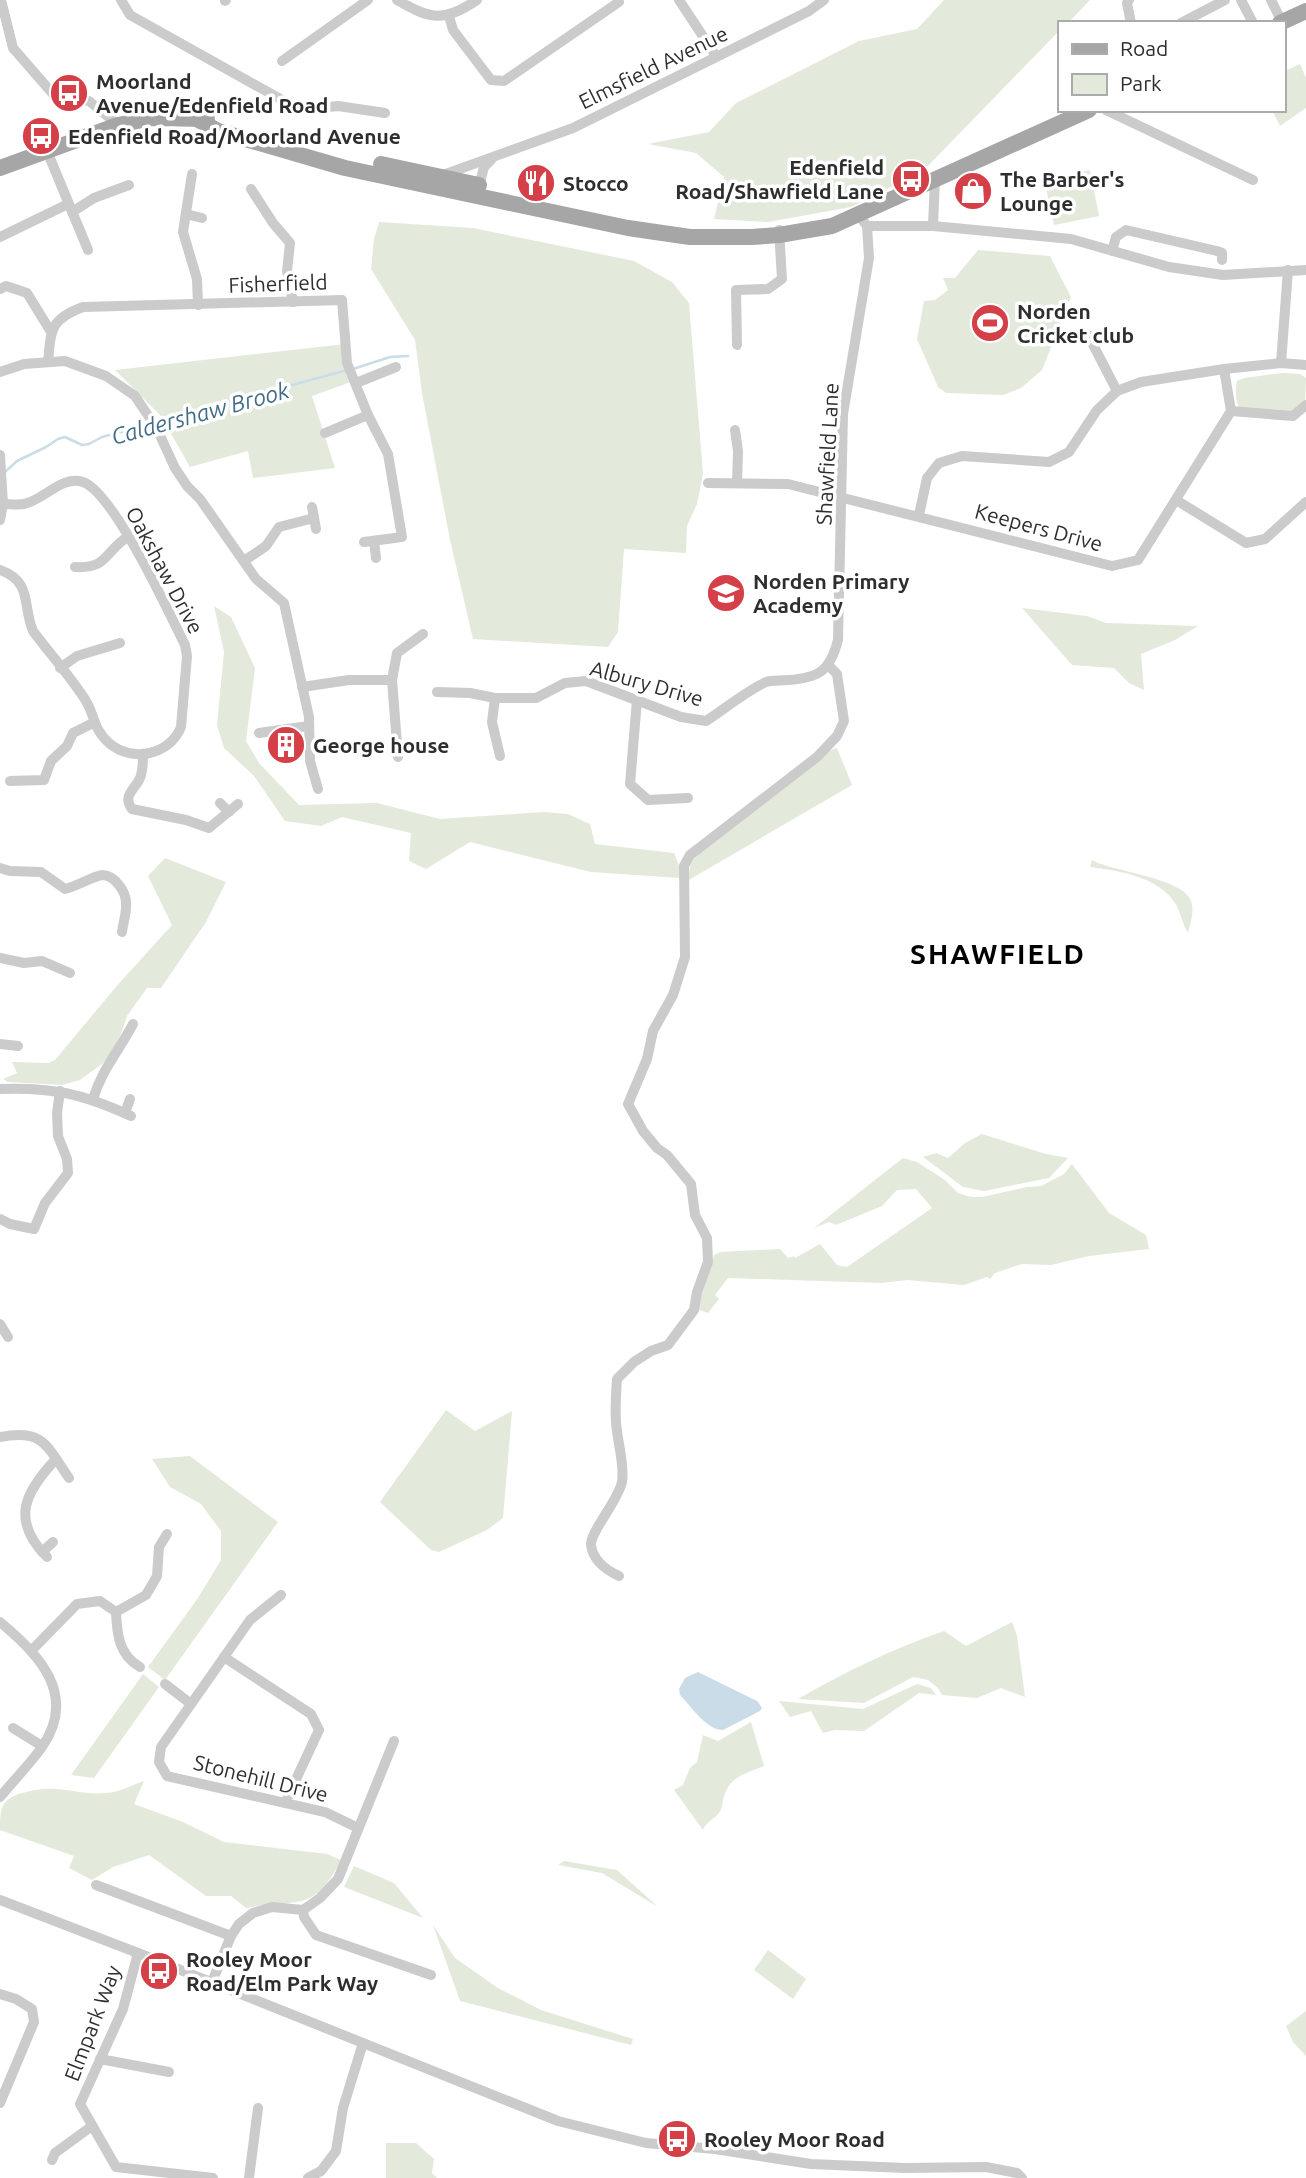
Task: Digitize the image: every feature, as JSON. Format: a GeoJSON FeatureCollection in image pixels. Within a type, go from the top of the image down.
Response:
{"type":"FeatureCollection","features":[{"type":"Feature","properties":{"kind":"main road"},"geometry":{"type":"LineString","coordinates":[[1283,21],[1306,9]]}},
{"type":"Feature","properties":{"kind":"main road"},"geometry":{"type":"LineString","coordinates":[[301,149],[345,168],[630,218],[692,228],[779,231],[826,217],[858,219],[935,179],[1084,112]]}},
{"type":"Feature","properties":{"kind":"main road"},"geometry":{"type":"LineString","coordinates":[[0,168],[118,125],[152,118],[197,118],[218,131],[439,176],[478,190]]}},
{"type":"Feature","properties":{"kind":"street"},"geometry":{"type":"LineString","coordinates":[[1,0],[13,48],[53,94],[89,102],[118,125]]}},
{"type":"Feature","properties":{"kind":"street"},"geometry":{"type":"LineString","coordinates":[[121,0],[130,15],[300,110],[338,106],[386,113]]}},
{"type":"Feature","properties":{"kind":"street"},"geometry":{"type":"LineString","coordinates":[[282,61],[368,0]]}},
{"type":"Feature","properties":{"kind":"street"},"geometry":{"type":"LineString","coordinates":[[397,0],[430,16],[458,13],[477,0]]}},
{"type":"Feature","properties":{"kind":"street"},"geometry":{"type":"LineString","coordinates":[[679,0],[716,56]]}},
{"type":"Feature","properties":{"kind":"street","name":"Elmsfield Avenue"},"geometry":{"type":"LineString","coordinates":[[439,176],[573,128],[809,11],[824,0]]}},
{"type":"Feature","properties":{"kind":"street"},"geometry":{"type":"LineString","coordinates":[[1129,0],[1127,3],[1131,21]]}},
{"type":"Feature","properties":{"kind":"street"},"geometry":{"type":"LineString","coordinates":[[1185,21],[1225,0]]}},
{"type":"Feature","properties":{"kind":"street"},"geometry":{"type":"LineString","coordinates":[[1241,0],[1252,21]]}},
{"type":"Feature","properties":{"kind":"street"},"geometry":{"type":"LineString","coordinates":[[1270,0],[1280,21]]}},
{"type":"Feature","properties":{"kind":"street"},"geometry":{"type":"LineString","coordinates":[[1302,0],[1306,9]]}},
{"type":"Feature","properties":{"kind":"street"},"geometry":{"type":"LineString","coordinates":[[449,16],[453,30],[491,80],[504,81],[619,2]]}},
{"type":"Feature","properties":{"kind":"street"},"geometry":{"type":"LineString","coordinates":[[1109,112],[1253,180]]}},
{"type":"Feature","properties":{"kind":"street"},"geometry":{"type":"LineString","coordinates":[[47,151],[88,250]]}},
{"type":"Feature","properties":{"kind":"street"},"geometry":{"type":"LineString","coordinates":[[478,190],[484,167],[494,157]]}},
{"type":"Feature","properties":{"kind":"street"},"geometry":{"type":"LineString","coordinates":[[192,174],[183,232],[197,279],[198,305]]}},
{"type":"Feature","properties":{"kind":"street"},"geometry":{"type":"LineString","coordinates":[[933,226],[935,179]]}},
{"type":"Feature","properties":{"kind":"street"},"geometry":{"type":"LineString","coordinates":[[0,237],[129,185]]}},
{"type":"Feature","properties":{"kind":"street"},"geometry":{"type":"LineString","coordinates":[[251,189],[290,243],[287,271],[293,302]]}},
{"type":"Feature","properties":{"kind":"street"},"geometry":{"type":"LineString","coordinates":[[186,214],[202,218]]}},
{"type":"Feature","properties":{"kind":"street"},"geometry":{"type":"LineString","coordinates":[[858,219],[1071,239],[1169,267],[1223,275],[1306,270]]}},
{"type":"Feature","properties":{"kind":"street","name":"Shawfield Lane"},"geometry":{"type":"LineString","coordinates":[[830,662],[838,640],[844,414],[869,258],[858,219]]}},
{"type":"Feature","properties":{"kind":"street"},"geometry":{"type":"LineString","coordinates":[[1112,251],[1116,237],[1126,230],[1217,251],[1222,253],[1222,260]]}},
{"type":"Feature","properties":{"kind":"street"},"geometry":{"type":"LineString","coordinates":[[737,345],[736,290],[768,289],[782,279],[779,231]]}},
{"type":"Feature","properties":{"kind":"street"},"geometry":{"type":"LineString","coordinates":[[1281,363],[1288,270]]}},
{"type":"Feature","properties":{"kind":"street"},"geometry":{"type":"LineString","coordinates":[[0,289],[6,286],[27,293],[51,332],[48,362]]}},
{"type":"Feature","properties":{"kind":"street","name":"Fisherfield"},"geometry":{"type":"LineString","coordinates":[[51,332],[64,314],[83,307],[342,300],[347,363],[368,415],[388,454],[402,537]]}},
{"type":"Feature","properties":{"kind":"street"},"geometry":{"type":"LineString","coordinates":[[1088,335],[1117,391]]}},
{"type":"Feature","properties":{"kind":"street"},"geometry":{"type":"LineString","coordinates":[[0,372],[24,364],[65,361],[106,376],[135,396],[157,429],[175,468],[187,486],[200,499],[256,579],[284,603],[309,726],[310,761],[318,789]]}},
{"type":"Feature","properties":{"kind":"street"},"geometry":{"type":"LineString","coordinates":[[919,515],[927,478],[939,463],[962,456],[1049,462],[1069,452],[1097,410],[1117,391],[1141,382],[1224,369],[1281,363],[1306,365]]}},
{"type":"Feature","properties":{"kind":"street"},"geometry":{"type":"LineString","coordinates":[[355,379],[387,376],[390,369],[396,368]]}},
{"type":"Feature","properties":{"kind":"street"},"geometry":{"type":"LineString","coordinates":[[1224,369],[1231,411],[1293,416],[1306,405]]}},
{"type":"Feature","properties":{"kind":"street","name":"Keepers Drive"},"geometry":{"type":"LineString","coordinates":[[708,483],[789,484],[1112,566],[1138,560],[1231,411]]}},
{"type":"Feature","properties":{"kind":"street"},"geometry":{"type":"LineString","coordinates":[[325,433],[368,415]]}},
{"type":"Feature","properties":{"kind":"street"},"geometry":{"type":"LineString","coordinates":[[735,430],[738,451],[737,483]]}},
{"type":"Feature","properties":{"kind":"street"},"geometry":{"type":"LineString","coordinates":[[0,455],[3,504],[0,520]]}},
{"type":"Feature","properties":{"kind":"street","name":"Oakshaw Drive"},"geometry":{"type":"LineString","coordinates":[[3,504],[26,504],[66,482],[83,482],[99,494],[129,536],[185,645],[187,656],[178,735],[158,752],[143,754]]}},
{"type":"Feature","properties":{"kind":"street"},"geometry":{"type":"LineString","coordinates":[[1176,500],[1246,543],[1265,539],[1306,502]]}},
{"type":"Feature","properties":{"kind":"street"},"geometry":{"type":"LineString","coordinates":[[244,561],[266,546],[279,527],[315,524],[312,507]]}},
{"type":"Feature","properties":{"kind":"street"},"geometry":{"type":"LineString","coordinates":[[376,558],[369,542],[413,534]]}},
{"type":"Feature","properties":{"kind":"street"},"geometry":{"type":"LineString","coordinates":[[75,567],[93,568],[100,564],[118,542],[129,536]]}},
{"type":"Feature","properties":{"kind":"street"},"geometry":{"type":"LineString","coordinates":[[0,570],[11,574],[24,590],[28,620],[33,631],[86,701],[93,723],[110,744],[121,751],[143,754],[140,778],[124,804],[132,809],[186,820],[209,828],[234,808],[220,803]]}},
{"type":"Feature","properties":{"kind":"street"},"geometry":{"type":"LineString","coordinates":[[398,757],[392,680],[397,653],[423,634]]}},
{"type":"Feature","properties":{"kind":"street"},"geometry":{"type":"LineString","coordinates":[[60,668],[77,656],[107,652],[120,643]]}},
{"type":"Feature","properties":{"kind":"street"},"geometry":{"type":"LineString","coordinates":[[619,1576],[598,1562],[591,1541],[610,1510],[623,1478],[616,1423],[617,1379],[634,1362],[651,1351],[668,1345],[694,1310],[709,1250],[707,1238],[695,1215],[691,1184],[643,1131],[628,1104],[647,1059],[653,1031],[673,995],[685,957],[684,866],[691,855],[817,757],[837,736],[844,720],[837,674],[830,662]]}},
{"type":"Feature","properties":{"kind":"street","name":"Albury Drive"},"geometry":{"type":"LineString","coordinates":[[437,692],[495,698],[536,698],[565,683],[586,681],[681,717],[706,721],[767,682],[814,676],[830,662]]}},
{"type":"Feature","properties":{"kind":"street"},"geometry":{"type":"LineString","coordinates":[[302,687],[349,680],[392,680]]}},
{"type":"Feature","properties":{"kind":"street"},"geometry":{"type":"LineString","coordinates":[[495,698],[492,722],[500,756]]}},
{"type":"Feature","properties":{"kind":"street"},"geometry":{"type":"LineString","coordinates":[[637,700],[630,784],[648,800],[688,798]]}},
{"type":"Feature","properties":{"kind":"street"},"geometry":{"type":"LineString","coordinates":[[10,781],[48,783],[51,761],[67,746],[73,733],[93,723]]}},
{"type":"Feature","properties":{"kind":"street"},"geometry":{"type":"LineString","coordinates":[[259,733],[309,726]]}},
{"type":"Feature","properties":{"kind":"street"},"geometry":{"type":"LineString","coordinates":[[0,868],[41,872],[63,893],[98,876],[112,877],[122,891],[126,903],[122,932]]}},
{"type":"Feature","properties":{"kind":"street"},"geometry":{"type":"LineString","coordinates":[[0,958],[24,963],[41,961],[70,973]]}},
{"type":"Feature","properties":{"kind":"street"},"geometry":{"type":"LineString","coordinates":[[93,1099],[108,1062],[118,1054],[133,1024]]}},
{"type":"Feature","properties":{"kind":"street"},"geometry":{"type":"LineString","coordinates":[[0,1044],[18,1046]]}},
{"type":"Feature","properties":{"kind":"street"},"geometry":{"type":"LineString","coordinates":[[0,1089],[36,1087],[60,1091],[93,1099],[128,1114],[130,1100]]}},
{"type":"Feature","properties":{"kind":"street"},"geometry":{"type":"LineString","coordinates":[[0,1219],[33,1233],[39,1213],[65,1179],[69,1166],[58,1136],[60,1091]]}},
{"type":"Feature","properties":{"kind":"street"},"geometry":{"type":"LineString","coordinates":[[0,1324],[7,1338]]}},
{"type":"Feature","properties":{"kind":"street"},"geometry":{"type":"LineString","coordinates":[[0,1437],[36,1431],[69,1478]]}},
{"type":"Feature","properties":{"kind":"street"},"geometry":{"type":"LineString","coordinates":[[53,1542],[44,1555],[29,1535],[25,1505],[40,1475],[56,1459]]}},
{"type":"Feature","properties":{"kind":"street"},"geometry":{"type":"LineString","coordinates":[[116,1612],[146,1595],[157,1576],[159,1547],[166,1532],[180,1538]]}},
{"type":"Feature","properties":{"kind":"street","name":"Stonehill Drive"},"geometry":{"type":"LineString","coordinates":[[281,1595],[250,1620],[161,1746],[159,1762],[167,1776],[325,1812],[358,1828]]}},
{"type":"Feature","properties":{"kind":"street"},"geometry":{"type":"LineString","coordinates":[[32,1650],[77,1604],[100,1601],[116,1612]]}},
{"type":"Feature","properties":{"kind":"street"},"geometry":{"type":"LineString","coordinates":[[116,1612],[117,1635],[121,1648],[130,1662],[140,1667]]}},
{"type":"Feature","properties":{"kind":"street"},"geometry":{"type":"LineString","coordinates":[[0,1622],[32,1650],[52,1681],[56,1699],[54,1719],[42,1746],[0,1797]]}},
{"type":"Feature","properties":{"kind":"street"},"geometry":{"type":"LineString","coordinates":[[224,1657],[312,1714],[319,1730],[285,1803]]}},
{"type":"Feature","properties":{"kind":"street"},"geometry":{"type":"LineString","coordinates":[[165,1684],[191,1704]]}},
{"type":"Feature","properties":{"kind":"street"},"geometry":{"type":"LineString","coordinates":[[13,1728],[42,1746]]}},
{"type":"Feature","properties":{"kind":"street"},"geometry":{"type":"LineString","coordinates":[[212,1982],[231,1936],[239,1924],[253,1913],[272,1907],[303,1910],[320,1898],[338,1879],[394,1741]]}},
{"type":"Feature","properties":{"kind":"street"},"geometry":{"type":"LineString","coordinates":[[96,1885],[231,1936]]}},
{"type":"Feature","properties":{"kind":"street"},"geometry":{"type":"LineString","coordinates":[[0,1900],[138,1952],[558,2121],[646,2143],[715,2149],[811,2164],[994,2168],[1017,2173],[1022,2178]]}},
{"type":"Feature","properties":{"kind":"street"},"geometry":{"type":"LineString","coordinates":[[303,1910],[304,1917],[316,1935],[431,1975]]}},
{"type":"Feature","properties":{"kind":"street","name":"Elmpark Way"},"geometry":{"type":"LineString","coordinates":[[138,1952],[123,2009],[80,2104],[116,2167],[213,2178]]}},
{"type":"Feature","properties":{"kind":"street"},"geometry":{"type":"LineString","coordinates":[[0,1994],[16,1999],[32,2009],[34,2022],[0,2102]]}},
{"type":"Feature","properties":{"kind":"street"},"geometry":{"type":"LineString","coordinates":[[308,2178],[321,2171],[336,2151],[343,2108],[363,2043]]}},
{"type":"Feature","properties":{"kind":"street"},"geometry":{"type":"LineString","coordinates":[[100,2059],[169,2072]]}},
{"type":"Feature","properties":{"kind":"street"},"geometry":{"type":"LineString","coordinates":[[249,2178],[258,2108]]}},
{"type":"Feature","properties":{"kind":"street"},"geometry":{"type":"LineString","coordinates":[[52,2160],[55,2153],[92,2126]]}},
{"type":"Feature","properties":{"kind":"green space"},"geometry":{"type":"Polygon","coordinates":[[[944,0],[1090,0],[1070,21],[1058,21],[1058,32],[923,171],[851,207],[768,222],[714,219],[724,177],[696,153],[648,144],[709,132],[736,103],[859,41],[917,29],[944,0]]]}},
{"type":"Feature","properties":{"kind":"green space"},"geometry":{"type":"Polygon","coordinates":[[[1300,64],[1306,78],[1306,108],[1280,126],[1273,112],[1285,112],[1285,71],[1300,64]]]}},
{"type":"Feature","properties":{"kind":"green space"},"geometry":{"type":"Polygon","coordinates":[[[1090,170],[1099,216],[1054,225],[1044,179],[1090,170]]]}},
{"type":"Feature","properties":{"kind":"green space"},"geometry":{"type":"Polygon","coordinates":[[[379,222],[473,228],[634,261],[672,282],[689,303],[703,474],[697,504],[687,526],[686,553],[624,549],[618,632],[608,647],[473,639],[450,540],[422,393],[415,340],[371,269],[379,222]]]}},
{"type":"Feature","properties":{"kind":"green space","name":"Norden Cricket club"},"geometry":{"type":"Polygon","coordinates":[[[978,250],[1050,256],[1071,297],[1042,370],[1021,388],[1003,395],[946,393],[938,387],[917,339],[924,301],[935,300],[948,290],[943,278],[955,278],[978,250]]]}},
{"type":"Feature","properties":{"kind":"green space"},"geometry":{"type":"Polygon","coordinates":[[[345,344],[351,382],[312,396],[335,468],[253,478],[248,451],[190,467],[161,416],[115,370],[345,344]]]}},
{"type":"Feature","properties":{"kind":"green space"},"geometry":{"type":"Polygon","coordinates":[[[1282,373],[1300,374],[1306,378],[1305,405],[1293,415],[1240,409],[1236,396],[1237,381],[1282,373]]]}},
{"type":"Feature","properties":{"kind":"green space"},"geometry":{"type":"Polygon","coordinates":[[[214,606],[231,617],[255,668],[246,741],[259,763],[299,805],[377,803],[440,819],[544,812],[568,814],[590,824],[595,844],[674,853],[680,878],[591,872],[470,842],[426,869],[409,861],[411,833],[342,817],[321,826],[285,821],[254,776],[224,748],[217,725],[224,652],[214,606]]]}},
{"type":"Feature","properties":{"kind":"green space"},"geometry":{"type":"Polygon","coordinates":[[[1022,608],[1087,616],[1106,623],[1198,626],[1175,640],[1141,654],[1144,690],[1129,683],[1114,668],[1072,665],[1022,608]]]}},
{"type":"Feature","properties":{"kind":"green space"},"geometry":{"type":"Polygon","coordinates":[[[837,748],[852,785],[687,881],[691,863],[702,849],[827,751],[837,748]]]}},
{"type":"Feature","properties":{"kind":"green space"},"geometry":{"type":"Polygon","coordinates":[[[165,858],[226,882],[206,922],[161,988],[147,988],[127,1016],[115,1051],[80,1080],[62,1085],[8,1082],[3,1079],[17,1073],[12,1062],[49,1063],[55,1060],[172,925],[148,876],[165,858]]]}},
{"type":"Feature","properties":{"kind":"green space"},"geometry":{"type":"Polygon","coordinates":[[[1092,860],[1161,881],[1185,893],[1193,909],[1188,933],[1175,903],[1158,887],[1137,876],[1090,867],[1092,860]]]}},
{"type":"Feature","properties":{"kind":"green space"},"geometry":{"type":"Polygon","coordinates":[[[982,1134],[1068,1158],[1049,1178],[984,1191],[963,1187],[923,1157],[936,1153],[948,1158],[965,1143],[982,1134]]]}},
{"type":"Feature","properties":{"kind":"green space"},"geometry":{"type":"Polygon","coordinates":[[[903,1158],[917,1162],[945,1180],[958,1193],[971,1197],[1041,1186],[1064,1174],[1072,1164],[1109,1213],[1146,1235],[1149,1249],[1089,1256],[1051,1265],[1022,1264],[995,1273],[990,1279],[987,1277],[964,1285],[907,1280],[881,1283],[728,1278],[715,1295],[719,1299],[708,1313],[697,1309],[714,1255],[720,1252],[780,1249],[788,1258],[795,1258],[820,1244],[837,1265],[847,1267],[932,1208],[916,1189],[897,1190],[882,1206],[836,1225],[829,1222],[814,1228],[903,1158]]]}},
{"type":"Feature","properties":{"kind":"green space"},"geometry":{"type":"Polygon","coordinates":[[[446,1410],[475,1431],[512,1411],[503,1518],[487,1530],[439,1552],[431,1550],[380,1502],[446,1410]]]}},
{"type":"Feature","properties":{"kind":"green space"},"geometry":{"type":"Polygon","coordinates":[[[190,1456],[278,1522],[165,1680],[148,1667],[198,1598],[221,1560],[221,1531],[201,1504],[170,1487],[152,1459],[190,1456]]]}},
{"type":"Feature","properties":{"kind":"green space"},"geometry":{"type":"Polygon","coordinates":[[[1012,1622],[1017,1636],[1025,1697],[1001,1688],[977,1698],[942,1695],[928,1680],[913,1677],[864,1703],[798,1699],[869,1662],[944,1631],[966,1646],[1012,1622]]]}},
{"type":"Feature","properties":{"kind":"green space"},"geometry":{"type":"Polygon","coordinates":[[[143,1674],[159,1687],[94,1778],[71,1775],[143,1674]]]}},
{"type":"Feature","properties":{"kind":"green space"},"geometry":{"type":"Polygon","coordinates":[[[917,1684],[931,1688],[936,1695],[919,1693],[864,1731],[835,1730],[823,1733],[811,1711],[790,1717],[779,1701],[863,1709],[917,1684]]]}},
{"type":"Feature","properties":{"kind":"green space"},"geometry":{"type":"Polygon","coordinates":[[[751,1722],[764,1766],[732,1782],[719,1813],[703,1830],[674,1790],[683,1785],[690,1768],[697,1762],[703,1735],[718,1741],[751,1722]]]}},
{"type":"Feature","properties":{"kind":"green space"},"geometry":{"type":"Polygon","coordinates":[[[144,1781],[134,1804],[183,1822],[224,1842],[327,1854],[341,1860],[331,1878],[312,1897],[291,1903],[246,1908],[231,1896],[206,1896],[149,1855],[113,1867],[92,1880],[69,1868],[74,1856],[0,1830],[4,1804],[18,1794],[49,1789],[107,1793],[144,1781]]]}},
{"type":"Feature","properties":{"kind":"green space"},"geometry":{"type":"Polygon","coordinates":[[[564,1861],[617,1870],[658,1907],[602,1873],[558,1865],[564,1861]]]}},
{"type":"Feature","properties":{"kind":"green space"},"geometry":{"type":"Polygon","coordinates":[[[354,1866],[394,1883],[423,1918],[344,1887],[354,1866]]]}},
{"type":"Feature","properties":{"kind":"green space"},"geometry":{"type":"Polygon","coordinates":[[[433,1925],[455,1958],[498,1988],[541,2010],[633,2039],[631,2045],[460,2001],[433,1925]]]}},
{"type":"Feature","properties":{"kind":"green space"},"geometry":{"type":"Polygon","coordinates":[[[768,1950],[806,1979],[793,1999],[754,1970],[768,1950]]]}},
{"type":"Feature","properties":{"kind":"green space"},"geometry":{"type":"Polygon","coordinates":[[[1306,2011],[1306,2056],[1293,2042],[1286,2026],[1306,2011]]]}},
{"type":"Feature","properties":{"kind":"green space"},"geometry":{"type":"Polygon","coordinates":[[[386,2143],[416,2143],[434,2159],[432,2173],[437,2178],[386,2178],[386,2143]]]}},
{"type":"Feature","properties":{"kind":"water"},"geometry":{"type":"Polygon","coordinates":[[[698,1672],[757,1701],[762,1708],[723,1730],[711,1726],[699,1717],[680,1695],[679,1689],[685,1678],[698,1672]]]}},
{"type":"Feature","properties":{"kind":"waterway","name":"Caldershaw Brook"},"geometry":{"type":"LineString","coordinates":[[353,369],[390,357],[408,356]]}},
{"type":"Feature","properties":{"kind":"waterway","name":"Caldershaw Brook"},"geometry":{"type":"LineString","coordinates":[[157,422],[347,370]]}},
{"type":"Feature","properties":{"kind":"waterway","name":"Caldershaw Brook"},"geometry":{"type":"LineString","coordinates":[[5,472],[17,461],[58,439],[65,437],[82,445],[89,444],[102,437],[151,424]]}},
{"type":"Feature","properties":{"kind":"place","name":"Moorland Avenue/Edenfield Road"},"geometry":{"type":"Point","coordinates":[69,93]}},
{"type":"Feature","properties":{"kind":"place","name":"Edenfield Road/Moorland Avenue"},"geometry":{"type":"Point","coordinates":[41,136]}},
{"type":"Feature","properties":{"kind":"place","name":"Edenfield Road/Shawfield Lane"},"geometry":{"type":"Point","coordinates":[911,179]}},
{"type":"Feature","properties":{"kind":"place","name":"Stocco"},"geometry":{"type":"Point","coordinates":[536,183]}},
{"type":"Feature","properties":{"kind":"place","name":"The Barber's Lounge"},"geometry":{"type":"Point","coordinates":[973,191]}},
{"type":"Feature","properties":{"kind":"place","name":"Norden Cricket club"},"geometry":{"type":"Point","coordinates":[990,323]}},
{"type":"Feature","properties":{"kind":"place","name":"Norden Primary Academy"},"geometry":{"type":"Point","coordinates":[726,593]}},
{"type":"Feature","properties":{"kind":"place","name":"George house"},"geometry":{"type":"Point","coordinates":[286,745]}},
{"type":"Feature","properties":{"kind":"place","name":"Rooley Moor Road/Elm Park Way"},"geometry":{"type":"Point","coordinates":[159,1971]}},
{"type":"Feature","properties":{"kind":"place","name":"Rooley Moor Road"},"geometry":{"type":"Point","coordinates":[677,2139]}},
{"type":"Feature","properties":{"kind":"district","name":"SHAWFIELD"},"geometry":{"type":"Point","coordinates":[998,953]}}]}
